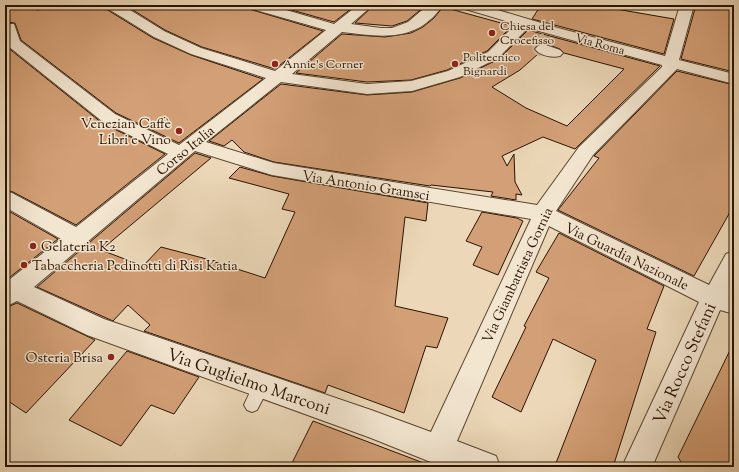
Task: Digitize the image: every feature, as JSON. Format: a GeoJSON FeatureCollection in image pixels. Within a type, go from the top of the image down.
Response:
{"type":"FeatureCollection","features":[{"type":"Feature","properties":{"kind":"street"},"geometry":{"type":"LineString","coordinates":[[112,5],[159,34],[196,51],[278,77],[367,89],[412,86],[454,74],[493,55],[525,23]]}},
{"type":"Feature","properties":{"kind":"street"},"geometry":{"type":"LineString","coordinates":[[257,5],[338,28],[390,33],[404,30],[416,24],[436,5]]}},
{"type":"Feature","properties":{"kind":"street","name":"Corso Italia"},"geometry":{"type":"LineString","coordinates":[[10,293],[186,148],[278,77],[366,5]]}},
{"type":"Feature","properties":{"kind":"street","name":"Via Roma"},"geometry":{"type":"LineString","coordinates":[[466,5],[552,32],[671,64],[734,79]]}},
{"type":"Feature","properties":{"kind":"street"},"geometry":{"type":"LineString","coordinates":[[510,18],[522,5]]}},
{"type":"Feature","properties":{"kind":"street"},"geometry":{"type":"LineString","coordinates":[[671,64],[687,5]]}},
{"type":"Feature","properties":{"kind":"street","name":"Via Antonio Gramsci"},"geometry":{"type":"LineString","coordinates":[[6,27],[13,43],[109,118],[186,148],[272,169],[544,214]]}},
{"type":"Feature","properties":{"kind":"street","name":"Via Giambattista Gornia"},"geometry":{"type":"LineString","coordinates":[[438,450],[544,214],[586,151],[669,69],[671,64]]}},
{"type":"Feature","properties":{"kind":"street"},"geometry":{"type":"LineString","coordinates":[[5,198],[78,238]]}},
{"type":"Feature","properties":{"kind":"street","name":"Via Guardia Nazionale"},"geometry":{"type":"LineString","coordinates":[[544,214],[724,301]]}},
{"type":"Feature","properties":{"kind":"street","name":"Via Rocco Stefani"},"geometry":{"type":"LineString","coordinates":[[637,467],[724,301],[734,260]]}},
{"type":"Feature","properties":{"kind":"street","name":"Via Guglielmo Marconi"},"geometry":{"type":"LineString","coordinates":[[10,293],[96,327],[257,395],[371,424],[485,467]]}},
{"type":"Feature","properties":{"kind":"building"},"geometry":{"type":"Polygon","coordinates":[[[5,5],[39,10],[41,5],[104,5],[106,9],[153,38],[191,55],[263,79],[179,143],[116,113],[21,40],[15,23],[5,22],[5,5]]]}},
{"type":"Feature","properties":{"kind":"building"},"geometry":{"type":"Polygon","coordinates":[[[125,5],[246,5],[249,9],[323,31],[275,69],[202,47],[165,30],[125,5]]]}},
{"type":"Feature","properties":{"kind":"building"},"geometry":{"type":"Polygon","coordinates":[[[274,5],[356,5],[334,22],[274,5]]]}},
{"type":"Feature","properties":{"kind":"building"},"geometry":{"type":"Polygon","coordinates":[[[374,5],[426,5],[407,21],[392,26],[355,23],[374,5]]]}},
{"type":"Feature","properties":{"kind":"building"},"geometry":{"type":"Polygon","coordinates":[[[546,5],[611,5],[610,8],[674,19],[664,54],[532,19],[539,8],[543,9],[546,5]]]}},
{"type":"Feature","properties":{"kind":"building"},"geometry":{"type":"Polygon","coordinates":[[[696,5],[714,5],[734,9],[734,72],[681,59],[696,5]]]}},
{"type":"Feature","properties":{"kind":"building"},"geometry":{"type":"Polygon","coordinates":[[[443,7],[512,26],[487,51],[447,70],[411,80],[367,82],[296,73],[342,34],[385,37],[411,33],[423,27],[434,18],[443,7]]]}},
{"type":"Feature","properties":{"kind":"building"},"geometry":{"type":"Polygon","coordinates":[[[528,30],[660,66],[575,149],[543,137],[502,156],[507,166],[514,154],[515,182],[522,195],[516,194],[516,200],[491,196],[493,192],[430,186],[274,162],[244,152],[232,140],[224,146],[209,141],[281,84],[367,95],[412,92],[460,78],[499,59],[528,30]],[[544,43],[534,48],[538,54],[520,70],[492,87],[526,108],[567,126],[624,69],[564,53],[560,49],[544,43]]]}},
{"type":"Feature","properties":{"kind":"building"},"geometry":{"type":"Polygon","coordinates":[[[5,44],[102,123],[165,154],[76,225],[13,192],[5,190],[5,44]]]}},
{"type":"Feature","properties":{"kind":"building"},"geometry":{"type":"Polygon","coordinates":[[[677,71],[734,85],[734,205],[694,276],[558,210],[599,158],[594,156],[677,71]]]}},
{"type":"Feature","properties":{"kind":"building"},"geometry":{"type":"Polygon","coordinates":[[[195,153],[211,158],[101,250],[143,266],[161,247],[203,258],[265,278],[295,212],[282,209],[289,194],[229,178],[240,167],[272,176],[428,203],[426,221],[405,217],[395,306],[448,318],[437,348],[426,346],[404,413],[328,385],[325,393],[144,331],[150,325],[128,305],[113,321],[37,287],[195,153]]]}},
{"type":"Feature","properties":{"kind":"building"},"geometry":{"type":"Polygon","coordinates":[[[5,209],[58,239],[5,281],[5,209]]]}},
{"type":"Feature","properties":{"kind":"building"},"geometry":{"type":"Polygon","coordinates":[[[482,212],[517,218],[523,221],[498,275],[473,265],[482,247],[466,241],[482,212]]]}},
{"type":"Feature","properties":{"kind":"building"},"geometry":{"type":"Polygon","coordinates":[[[559,233],[664,286],[647,329],[656,332],[613,467],[567,467],[556,463],[596,360],[553,339],[521,412],[492,397],[526,327],[524,326],[549,278],[536,272],[559,233]]]}},
{"type":"Feature","properties":{"kind":"building"},"geometry":{"type":"Polygon","coordinates":[[[17,303],[95,340],[26,413],[5,399],[5,308],[17,303]]]}},
{"type":"Feature","properties":{"kind":"building"},"geometry":{"type":"Polygon","coordinates":[[[734,342],[734,467],[684,467],[678,457],[734,342]]]}},
{"type":"Feature","properties":{"kind":"building"},"geometry":{"type":"Polygon","coordinates":[[[127,351],[199,377],[174,414],[151,405],[121,446],[69,420],[127,351]]]}},
{"type":"Feature","properties":{"kind":"building"},"geometry":{"type":"Polygon","coordinates":[[[313,421],[429,465],[428,467],[290,467],[313,421]]]}},
{"type":"Feature","properties":{"kind":"tunnel"},"geometry":{"type":"LineString","coordinates":[[543,49],[540,48],[552,33]]}},
{"type":"Feature","properties":{"kind":"place","name":"Chiesa del Crocefisso"},"geometry":{"type":"Point","coordinates":[492,33]}},
{"type":"Feature","properties":{"kind":"place","name":"Annie's Corner"},"geometry":{"type":"Point","coordinates":[275,64]}},
{"type":"Feature","properties":{"kind":"place","name":"Politecnico Bignardi"},"geometry":{"type":"Point","coordinates":[455,64]}},
{"type":"Feature","properties":{"kind":"place","name":"Venezian Caffè Libri e Vino"},"geometry":{"type":"Point","coordinates":[179,131]}},
{"type":"Feature","properties":{"kind":"place","name":"Gelateria K2"},"geometry":{"type":"Point","coordinates":[33,246]}},
{"type":"Feature","properties":{"kind":"place","name":"Tabaccheria Pedinotti di Risi Katia"},"geometry":{"type":"Point","coordinates":[24,265]}},
{"type":"Feature","properties":{"kind":"place","name":"Osteria Brisa"},"geometry":{"type":"Point","coordinates":[111,357]}}]}
